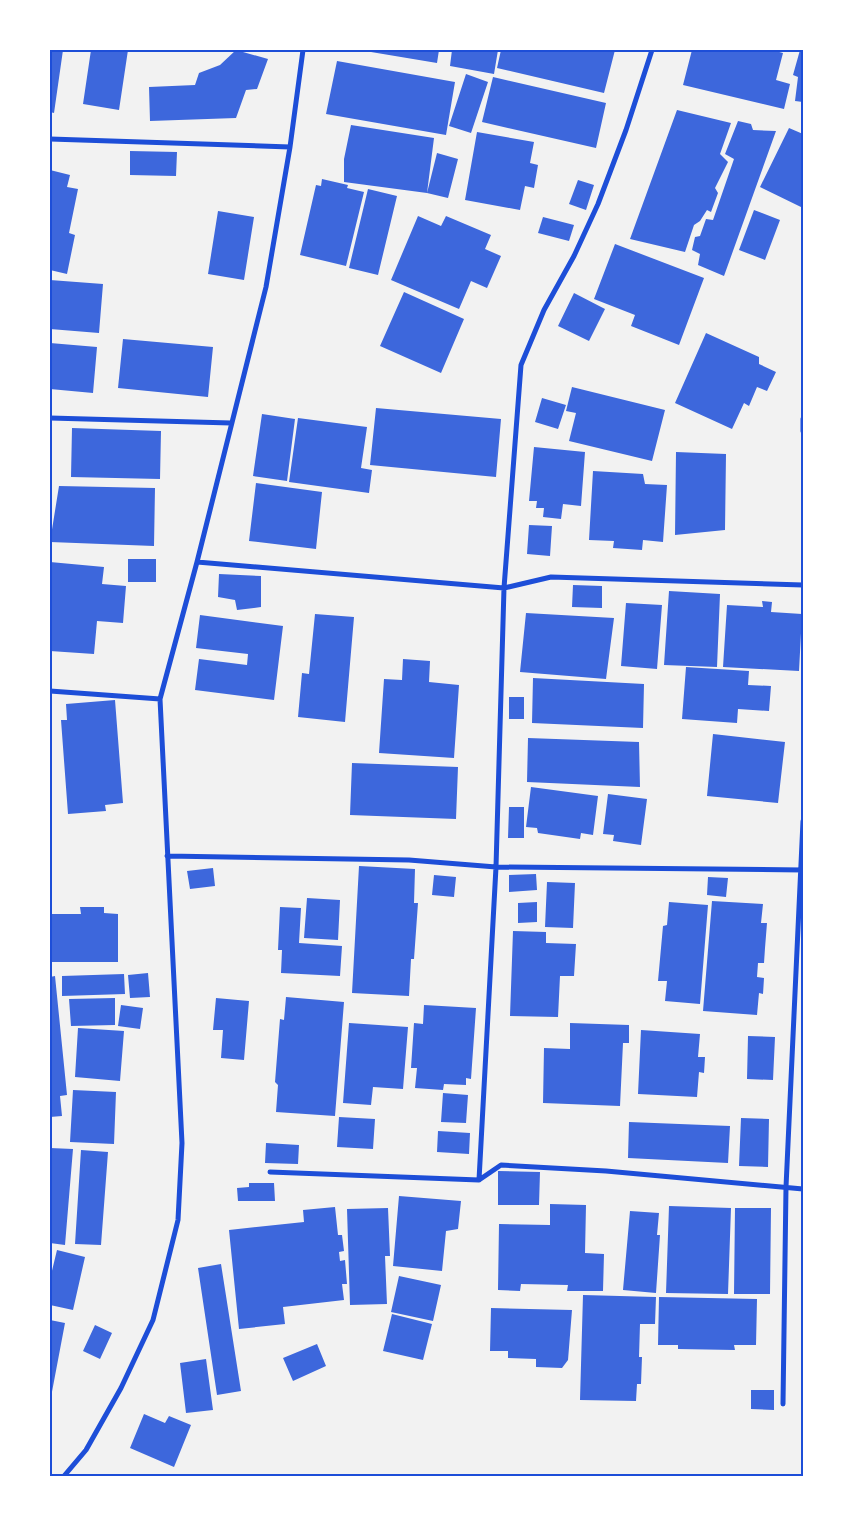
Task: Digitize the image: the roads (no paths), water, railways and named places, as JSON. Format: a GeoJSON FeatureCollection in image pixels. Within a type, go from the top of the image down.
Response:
{"type":"FeatureCollection","features":[{"type":"Feature","properties":{"kind":"street"},"geometry":{"type":"LineString","coordinates":[[64,1476],[86,1450],[121,1388],[153,1320],[178,1220],[182,1143],[160,699],[197,562],[266,287],[290,147],[303,50]]}},
{"type":"Feature","properties":{"kind":"street"},"geometry":{"type":"LineString","coordinates":[[479,1180],[496,867],[504,588],[521,365],[544,310],[574,256],[598,204],[626,130],[652,50]]}},
{"type":"Feature","properties":{"kind":"street"},"geometry":{"type":"LineString","coordinates":[[50,139],[290,147]]}},
{"type":"Feature","properties":{"kind":"street"},"geometry":{"type":"LineString","coordinates":[[50,418],[231,424]]}},
{"type":"Feature","properties":{"kind":"street"},"geometry":{"type":"LineString","coordinates":[[803,419],[803,431]]}},
{"type":"Feature","properties":{"kind":"street"},"geometry":{"type":"LineString","coordinates":[[197,562],[504,588],[551,577],[803,585]]}},
{"type":"Feature","properties":{"kind":"street"},"geometry":{"type":"LineString","coordinates":[[50,691],[160,699]]}},
{"type":"Feature","properties":{"kind":"street"},"geometry":{"type":"LineString","coordinates":[[782,1404],[786,1187],[803,821]]}},
{"type":"Feature","properties":{"kind":"street"},"geometry":{"type":"LineString","coordinates":[[167,856],[409,860],[496,867],[801,870]]}},
{"type":"Feature","properties":{"kind":"street"},"geometry":{"type":"LineString","coordinates":[[270,1172],[479,1180],[501,1165],[606,1171],[803,1189]]}}]}
